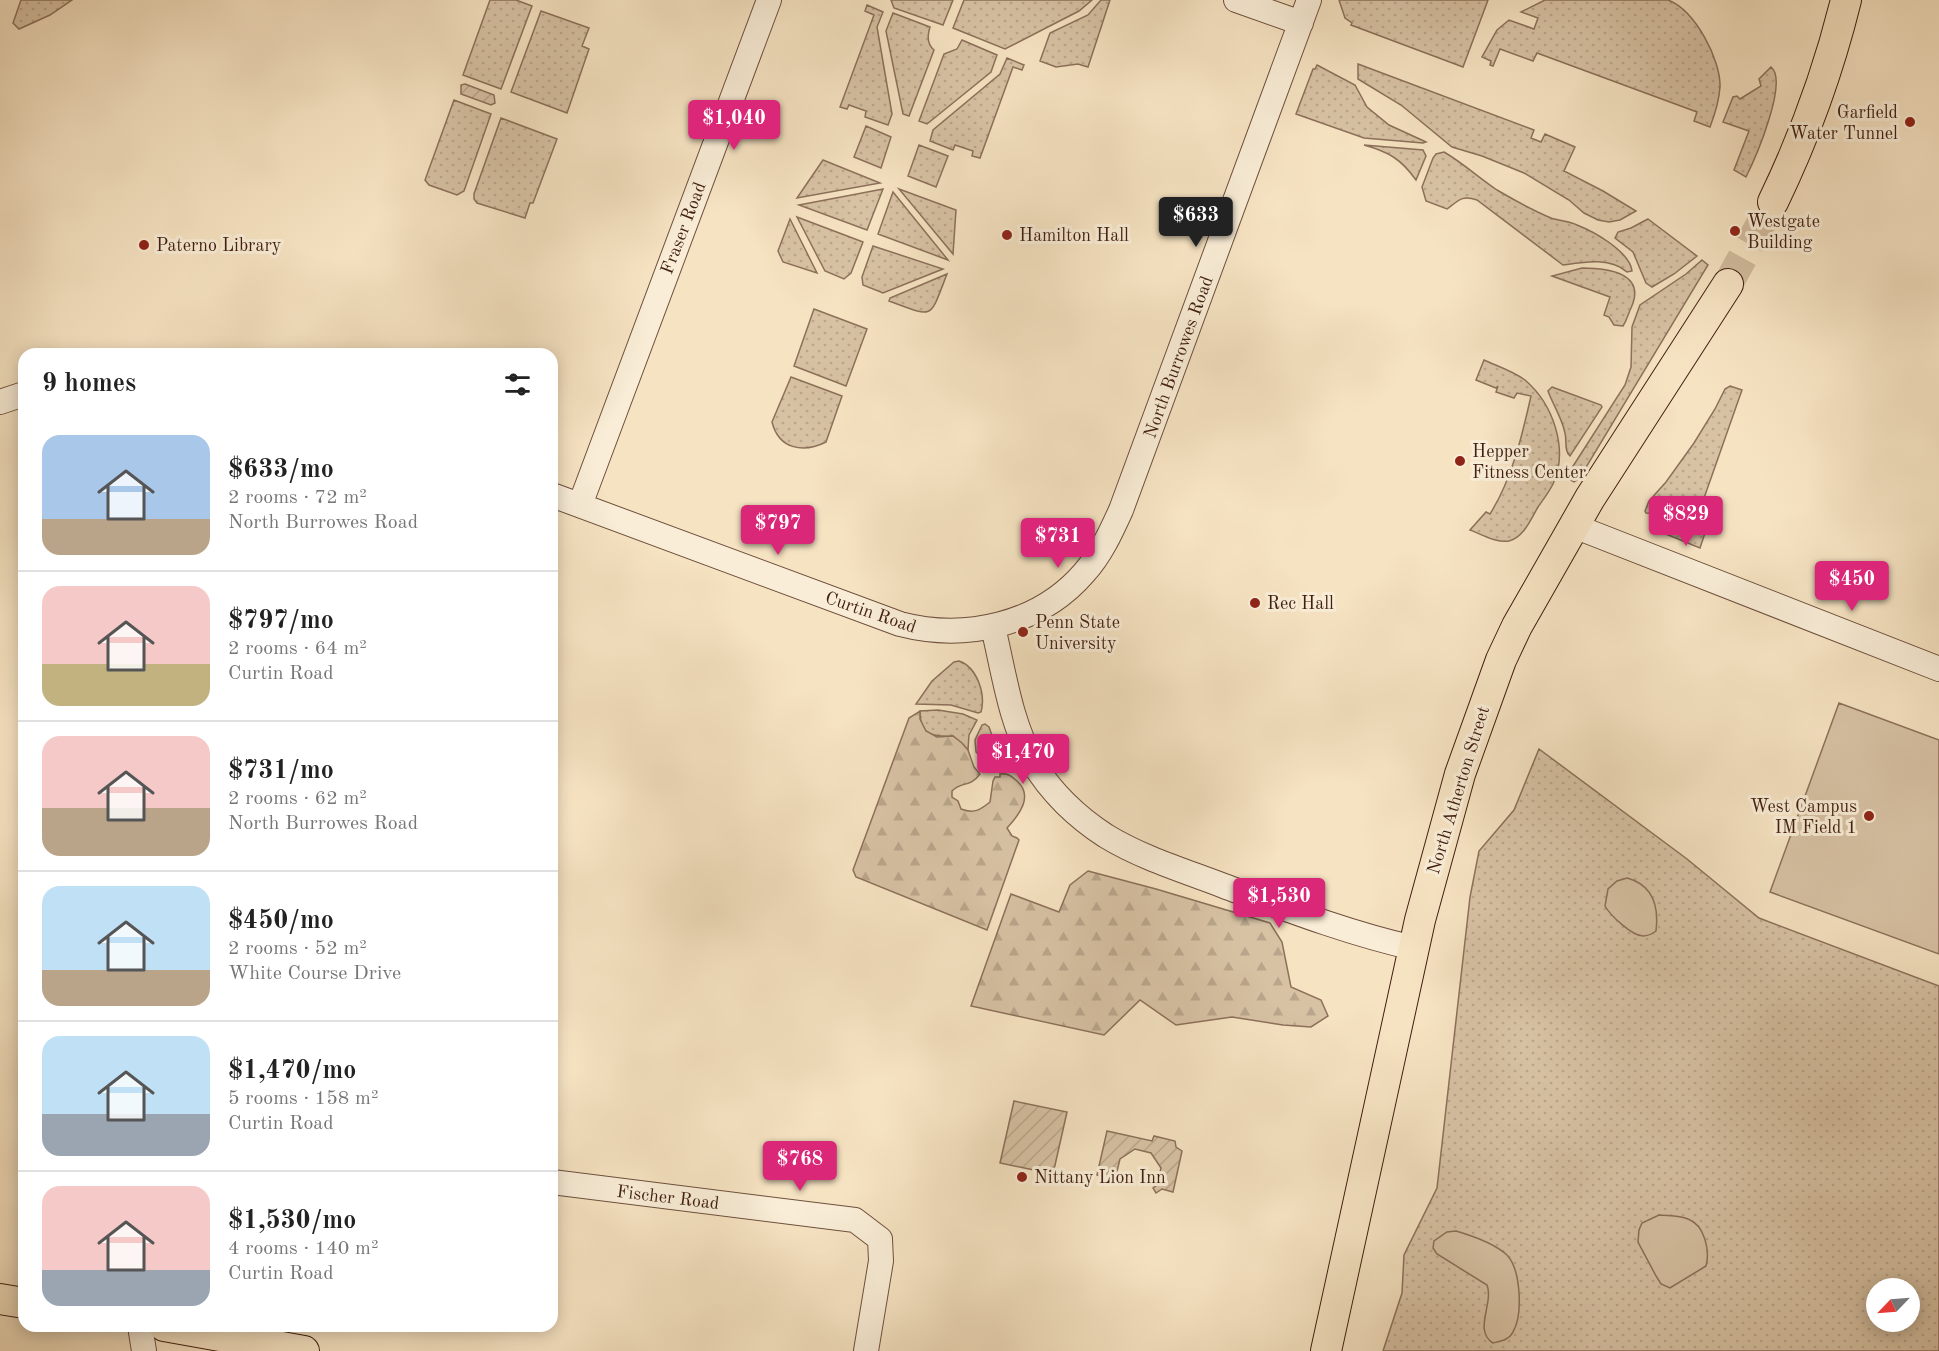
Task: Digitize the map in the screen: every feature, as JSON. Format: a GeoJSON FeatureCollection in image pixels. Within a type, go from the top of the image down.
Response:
{"type":"FeatureCollection","features":[{"type":"Feature","properties":{"kind":"main road"},"geometry":{"type":"LineString","coordinates":[[1773,202],[1811,112],[1838,32],[1846,0]]}},
{"type":"Feature","properties":{"kind":"main road","name":"North Atherton Street"},"geometry":{"type":"LineString","coordinates":[[1326,1351],[1414,948],[1436,858],[1460,774],[1501,660],[1516,626],[1574,526],[1728,284]]}},
{"type":"Feature","properties":{"kind":"main road"},"geometry":{"type":"LineString","coordinates":[[0,1299],[18,1302]]}},
{"type":"Feature","properties":{"kind":"main road"},"geometry":{"type":"LineString","coordinates":[[198,1332],[304,1351]]}},
{"type":"Feature","properties":{"kind":"street","name":"Fraser Road"},"geometry":{"type":"LineString","coordinates":[[580,505],[769,0]]}},
{"type":"Feature","properties":{"kind":"street"},"geometry":{"type":"LineString","coordinates":[[1236,0],[1301,23]]}},
{"type":"Feature","properties":{"kind":"street","name":"North Burrowes Road"},"geometry":{"type":"LineString","coordinates":[[993,627],[1035,610],[1060,596],[1085,572],[1106,542],[1122,510],[1309,0]]}},
{"type":"Feature","properties":{"kind":"street"},"geometry":{"type":"LineString","coordinates":[[0,402],[18,396]]}},
{"type":"Feature","properties":{"kind":"street","name":"Curtin Road"},"geometry":{"type":"LineString","coordinates":[[558,497],[900,624],[922,630],[993,627]]}},
{"type":"Feature","properties":{"kind":"street"},"geometry":{"type":"LineString","coordinates":[[1574,526],[1939,669]]}},
{"type":"Feature","properties":{"kind":"street"},"geometry":{"type":"LineString","coordinates":[[993,627],[1011,705],[1026,746],[1048,783],[1083,820],[1122,845],[1195,875],[1346,930],[1414,948]]}},
{"type":"Feature","properties":{"kind":"street","name":"Fischer Road"},"geometry":{"type":"LineString","coordinates":[[558,1183],[855,1220],[880,1239],[881,1261],[866,1351]]}},
{"type":"Feature","properties":{"kind":"street"},"geometry":{"type":"LineString","coordinates":[[141,1332],[144,1351]]}},
{"type":"Feature","properties":{"kind":"green space"},"geometry":{"type":"Polygon","coordinates":[[[21,0],[72,0],[50,15],[19,29],[13,23],[21,0]]]}},
{"type":"Feature","properties":{"kind":"green space"},"geometry":{"type":"Polygon","coordinates":[[[490,0],[516,0],[532,6],[501,89],[463,75],[490,0]]]}},
{"type":"Feature","properties":{"kind":"green space"},"geometry":{"type":"Polygon","coordinates":[[[891,0],[953,0],[943,25],[894,8],[891,0]]]}},
{"type":"Feature","properties":{"kind":"green space"},"geometry":{"type":"Polygon","coordinates":[[[964,0],[1092,0],[1079,11],[1005,49],[953,28],[964,0]]]}},
{"type":"Feature","properties":{"kind":"green space"},"geometry":{"type":"Polygon","coordinates":[[[1101,0],[1110,0],[1088,67],[1078,64],[1056,67],[1040,61],[1050,33],[1088,15],[1101,0]]]}},
{"type":"Feature","properties":{"kind":"green space"},"geometry":{"type":"Polygon","coordinates":[[[1339,0],[1488,0],[1463,67],[1351,25],[1352,23],[1345,18],[1339,0]]]}},
{"type":"Feature","properties":{"kind":"green space"},"geometry":{"type":"Polygon","coordinates":[[[1545,0],[1668,0],[1678,6],[1697,25],[1716,63],[1720,87],[1717,107],[1710,127],[1694,121],[1697,112],[1537,53],[1533,61],[1500,49],[1493,66],[1490,65],[1491,61],[1482,57],[1497,30],[1509,20],[1534,29],[1538,18],[1521,12],[1545,0]]]}},
{"type":"Feature","properties":{"kind":"green space"},"geometry":{"type":"Polygon","coordinates":[[[867,5],[883,12],[877,27],[892,114],[888,125],[865,117],[866,111],[849,105],[847,109],[840,107],[874,15],[865,11],[867,5]]]}},
{"type":"Feature","properties":{"kind":"green space"},"geometry":{"type":"Polygon","coordinates":[[[541,11],[589,28],[582,46],[589,49],[567,113],[511,92],[541,11]]]}},
{"type":"Feature","properties":{"kind":"green space"},"geometry":{"type":"Polygon","coordinates":[[[893,13],[930,27],[928,40],[934,50],[909,116],[903,114],[886,31],[893,13]]]}},
{"type":"Feature","properties":{"kind":"green space"},"geometry":{"type":"Polygon","coordinates":[[[962,40],[997,55],[991,72],[927,124],[919,121],[944,54],[957,49],[962,40]]]}},
{"type":"Feature","properties":{"kind":"green space"},"geometry":{"type":"Polygon","coordinates":[[[1007,58],[1024,65],[1022,70],[1013,67],[980,158],[972,156],[973,151],[955,145],[953,150],[930,141],[933,130],[1000,74],[1007,58]]]}},
{"type":"Feature","properties":{"kind":"green space"},"geometry":{"type":"Polygon","coordinates":[[[1358,64],[1534,130],[1531,138],[1541,142],[1545,134],[1575,147],[1564,171],[1636,211],[1620,220],[1609,222],[1598,220],[1524,173],[1452,147],[1401,105],[1358,79],[1358,64]]]}},
{"type":"Feature","properties":{"kind":"green space"},"geometry":{"type":"Polygon","coordinates":[[[1317,65],[1355,85],[1367,107],[1389,125],[1426,142],[1364,138],[1296,114],[1313,69],[1317,65]]]}},
{"type":"Feature","properties":{"kind":"green space"},"geometry":{"type":"Polygon","coordinates":[[[1771,67],[1775,75],[1776,88],[1773,103],[1763,138],[1746,177],[1734,170],[1749,131],[1723,122],[1733,97],[1737,96],[1740,99],[1761,86],[1759,79],[1771,67]]]}},
{"type":"Feature","properties":{"kind":"green space"},"geometry":{"type":"Polygon","coordinates":[[[465,84],[494,95],[495,103],[491,105],[461,94],[461,85],[465,84]]]}},
{"type":"Feature","properties":{"kind":"green space"},"geometry":{"type":"Polygon","coordinates":[[[454,100],[491,114],[464,191],[457,195],[429,185],[425,180],[454,100]]]}},
{"type":"Feature","properties":{"kind":"green space"},"geometry":{"type":"Polygon","coordinates":[[[501,118],[557,139],[525,218],[477,203],[474,199],[501,118]]]}},
{"type":"Feature","properties":{"kind":"green space"},"geometry":{"type":"Polygon","coordinates":[[[866,126],[891,137],[881,168],[854,157],[866,126]]]}},
{"type":"Feature","properties":{"kind":"green space"},"geometry":{"type":"Polygon","coordinates":[[[919,145],[948,156],[936,187],[908,176],[919,145]]]}},
{"type":"Feature","properties":{"kind":"green space"},"geometry":{"type":"Polygon","coordinates":[[[1364,145],[1423,150],[1426,156],[1416,180],[1394,157],[1364,145]]]}},
{"type":"Feature","properties":{"kind":"green space"},"geometry":{"type":"Polygon","coordinates":[[[1444,152],[1497,190],[1537,212],[1584,228],[1602,238],[1625,257],[1632,271],[1627,272],[1605,262],[1563,265],[1477,200],[1464,198],[1447,209],[1426,201],[1422,187],[1433,158],[1436,154],[1444,152]]]}},
{"type":"Feature","properties":{"kind":"green space"},"geometry":{"type":"Polygon","coordinates":[[[823,160],[880,183],[797,198],[823,160]]]}},
{"type":"Feature","properties":{"kind":"green space"},"geometry":{"type":"Polygon","coordinates":[[[883,189],[867,230],[799,205],[883,189]]]}},
{"type":"Feature","properties":{"kind":"green space"},"geometry":{"type":"Polygon","coordinates":[[[899,189],[956,210],[953,254],[899,189]]]}},
{"type":"Feature","properties":{"kind":"green space"},"geometry":{"type":"Polygon","coordinates":[[[893,192],[948,260],[878,234],[893,192]]]}},
{"type":"Feature","properties":{"kind":"green space"},"geometry":{"type":"Polygon","coordinates":[[[797,217],[863,242],[851,273],[844,279],[825,271],[797,217]]]}},
{"type":"Feature","properties":{"kind":"green space"},"geometry":{"type":"Polygon","coordinates":[[[790,219],[817,273],[783,262],[778,251],[790,219]]]}},
{"type":"Feature","properties":{"kind":"green space"},"geometry":{"type":"Polygon","coordinates":[[[1648,219],[1697,256],[1652,287],[1646,283],[1633,252],[1615,238],[1618,232],[1648,219]]]}},
{"type":"Feature","properties":{"kind":"green space"},"geometry":{"type":"Polygon","coordinates":[[[873,246],[943,269],[883,293],[863,285],[862,277],[873,246]]]}},
{"type":"Feature","properties":{"kind":"green space"},"geometry":{"type":"Polygon","coordinates":[[[1702,260],[1708,265],[1579,479],[1574,482],[1569,479],[1568,474],[1625,385],[1631,367],[1632,327],[1640,305],[1686,274],[1702,260]]]}},
{"type":"Feature","properties":{"kind":"green space"},"geometry":{"type":"Polygon","coordinates":[[[1582,268],[1613,271],[1629,280],[1634,287],[1635,296],[1623,326],[1614,325],[1609,317],[1604,315],[1610,297],[1552,276],[1582,268]]]}},
{"type":"Feature","properties":{"kind":"green space"},"geometry":{"type":"Polygon","coordinates":[[[947,274],[937,300],[929,311],[915,310],[889,301],[890,298],[947,274]]]}},
{"type":"Feature","properties":{"kind":"green space"},"geometry":{"type":"Polygon","coordinates":[[[814,309],[867,329],[846,386],[794,366],[814,309]]]}},
{"type":"Feature","properties":{"kind":"green space"},"geometry":{"type":"Polygon","coordinates":[[[1484,360],[1510,371],[1525,380],[1535,390],[1550,414],[1559,442],[1558,470],[1553,484],[1523,532],[1509,541],[1494,539],[1470,530],[1486,512],[1490,514],[1498,501],[1520,442],[1531,396],[1517,393],[1514,398],[1496,392],[1498,386],[1496,388],[1476,380],[1484,360]]]}},
{"type":"Feature","properties":{"kind":"green space"},"geometry":{"type":"Polygon","coordinates":[[[791,377],[842,396],[826,442],[809,447],[793,447],[786,444],[775,431],[772,422],[791,377]]]}},
{"type":"Feature","properties":{"kind":"green space"},"geometry":{"type":"Polygon","coordinates":[[[1730,386],[1742,390],[1697,518],[1646,513],[1649,501],[1694,443],[1725,389],[1730,386]]]}},
{"type":"Feature","properties":{"kind":"green space"},"geometry":{"type":"Polygon","coordinates":[[[1552,387],[1602,407],[1570,456],[1566,449],[1564,427],[1548,391],[1552,387]]]}},
{"type":"Feature","properties":{"kind":"green space"},"geometry":{"type":"Polygon","coordinates":[[[1657,526],[1689,527],[1705,533],[1700,548],[1656,530],[1657,526]]]}},
{"type":"Feature","properties":{"kind":"green space"},"geometry":{"type":"Polygon","coordinates":[[[959,661],[971,669],[979,682],[982,697],[981,712],[951,705],[916,704],[932,681],[954,662],[959,661]]]}},
{"type":"Feature","properties":{"kind":"green space","name":"West Campus IM Field 1"},"geometry":{"type":"Polygon","coordinates":[[[1839,703],[1939,740],[1939,954],[1770,892],[1839,703]]]}},
{"type":"Feature","properties":{"kind":"green space"},"geometry":{"type":"Polygon","coordinates":[[[938,710],[963,714],[977,720],[969,735],[968,750],[953,736],[934,735],[922,726],[920,711],[938,710]]]}},
{"type":"Feature","properties":{"kind":"green space"},"geometry":{"type":"Polygon","coordinates":[[[920,711],[920,719],[926,731],[937,737],[953,736],[962,743],[980,774],[973,781],[952,791],[952,797],[958,801],[961,809],[977,810],[990,802],[993,781],[995,777],[1000,777],[1000,774],[1007,774],[1017,781],[1024,793],[1023,805],[1007,828],[1012,836],[1019,840],[987,930],[856,877],[853,870],[909,718],[920,711]]]}},
{"type":"Feature","properties":{"kind":"green space"},"geometry":{"type":"Polygon","coordinates":[[[982,725],[989,727],[1000,758],[999,763],[985,761],[976,752],[975,740],[982,725]]]}},
{"type":"Feature","properties":{"kind":"green space"},"geometry":{"type":"Polygon","coordinates":[[[1539,749],[1687,859],[1759,918],[1939,986],[1939,1351],[1383,1351],[1402,1293],[1404,1255],[1437,1188],[1470,897],[1479,851],[1514,810],[1539,749]]]}},
{"type":"Feature","properties":{"kind":"green space"},"geometry":{"type":"Polygon","coordinates":[[[1088,871],[1270,923],[1282,942],[1291,987],[1321,1000],[1328,1016],[1311,1027],[1232,1017],[1176,1025],[1140,1000],[1104,1035],[971,1006],[1011,894],[1059,912],[1070,885],[1088,871]]]}},
{"type":"Feature","properties":{"kind":"green space"},"geometry":{"type":"Polygon","coordinates":[[[1627,878],[1643,886],[1655,905],[1656,931],[1650,935],[1643,936],[1633,933],[1605,906],[1608,889],[1617,881],[1627,878]]]}},
{"type":"Feature","properties":{"kind":"green space"},"geometry":{"type":"Polygon","coordinates":[[[1014,1101],[1067,1112],[1053,1174],[1000,1163],[1014,1101]]]}},
{"type":"Feature","properties":{"kind":"green space"},"geometry":{"type":"Polygon","coordinates":[[[1107,1131],[1152,1141],[1154,1136],[1175,1141],[1176,1147],[1182,1151],[1173,1192],[1162,1189],[1156,1193],[1153,1188],[1157,1185],[1161,1168],[1151,1153],[1135,1149],[1120,1159],[1116,1175],[1119,1179],[1113,1183],[1110,1178],[1097,1175],[1107,1131]]]}},
{"type":"Feature","properties":{"kind":"green space"},"geometry":{"type":"Polygon","coordinates":[[[1659,1215],[1681,1217],[1694,1222],[1699,1227],[1707,1246],[1706,1266],[1670,1288],[1661,1284],[1638,1242],[1642,1223],[1659,1215]]]}},
{"type":"Feature","properties":{"kind":"green space"},"geometry":{"type":"Polygon","coordinates":[[[1456,1231],[1496,1247],[1512,1262],[1518,1281],[1518,1315],[1513,1332],[1504,1340],[1493,1343],[1487,1338],[1484,1324],[1488,1300],[1487,1285],[1437,1254],[1433,1248],[1434,1241],[1447,1232],[1456,1231]]]}},
{"type":"Feature","properties":{"kind":"tunnel"},"geometry":{"type":"LineString","coordinates":[[1728,284],[1773,202]]}},
{"type":"Feature","properties":{"kind":"place","name":"Garfield Water Tunnel"},"geometry":{"type":"Point","coordinates":[1910,122]}},
{"type":"Feature","properties":{"kind":"place","name":"Westgate Building"},"geometry":{"type":"Point","coordinates":[1735,231]}},
{"type":"Feature","properties":{"kind":"place","name":"Hamilton Hall"},"geometry":{"type":"Point","coordinates":[1007,235]}},
{"type":"Feature","properties":{"kind":"place","name":"Paterno Library"},"geometry":{"type":"Point","coordinates":[144,245]}},
{"type":"Feature","properties":{"kind":"place","name":"Hepper Fitness Center"},"geometry":{"type":"Point","coordinates":[1460,461]}},
{"type":"Feature","properties":{"kind":"place","name":"Rec Hall"},"geometry":{"type":"Point","coordinates":[1255,603]}},
{"type":"Feature","properties":{"kind":"place","name":"Penn State University"},"geometry":{"type":"Point","coordinates":[1023,632]}},
{"type":"Feature","properties":{"kind":"place","name":"West Campus IM Field 1"},"geometry":{"type":"Point","coordinates":[1869,816]}},
{"type":"Feature","properties":{"kind":"place","name":"Nittany Lion Inn"},"geometry":{"type":"Point","coordinates":[1022,1177]}}]}
